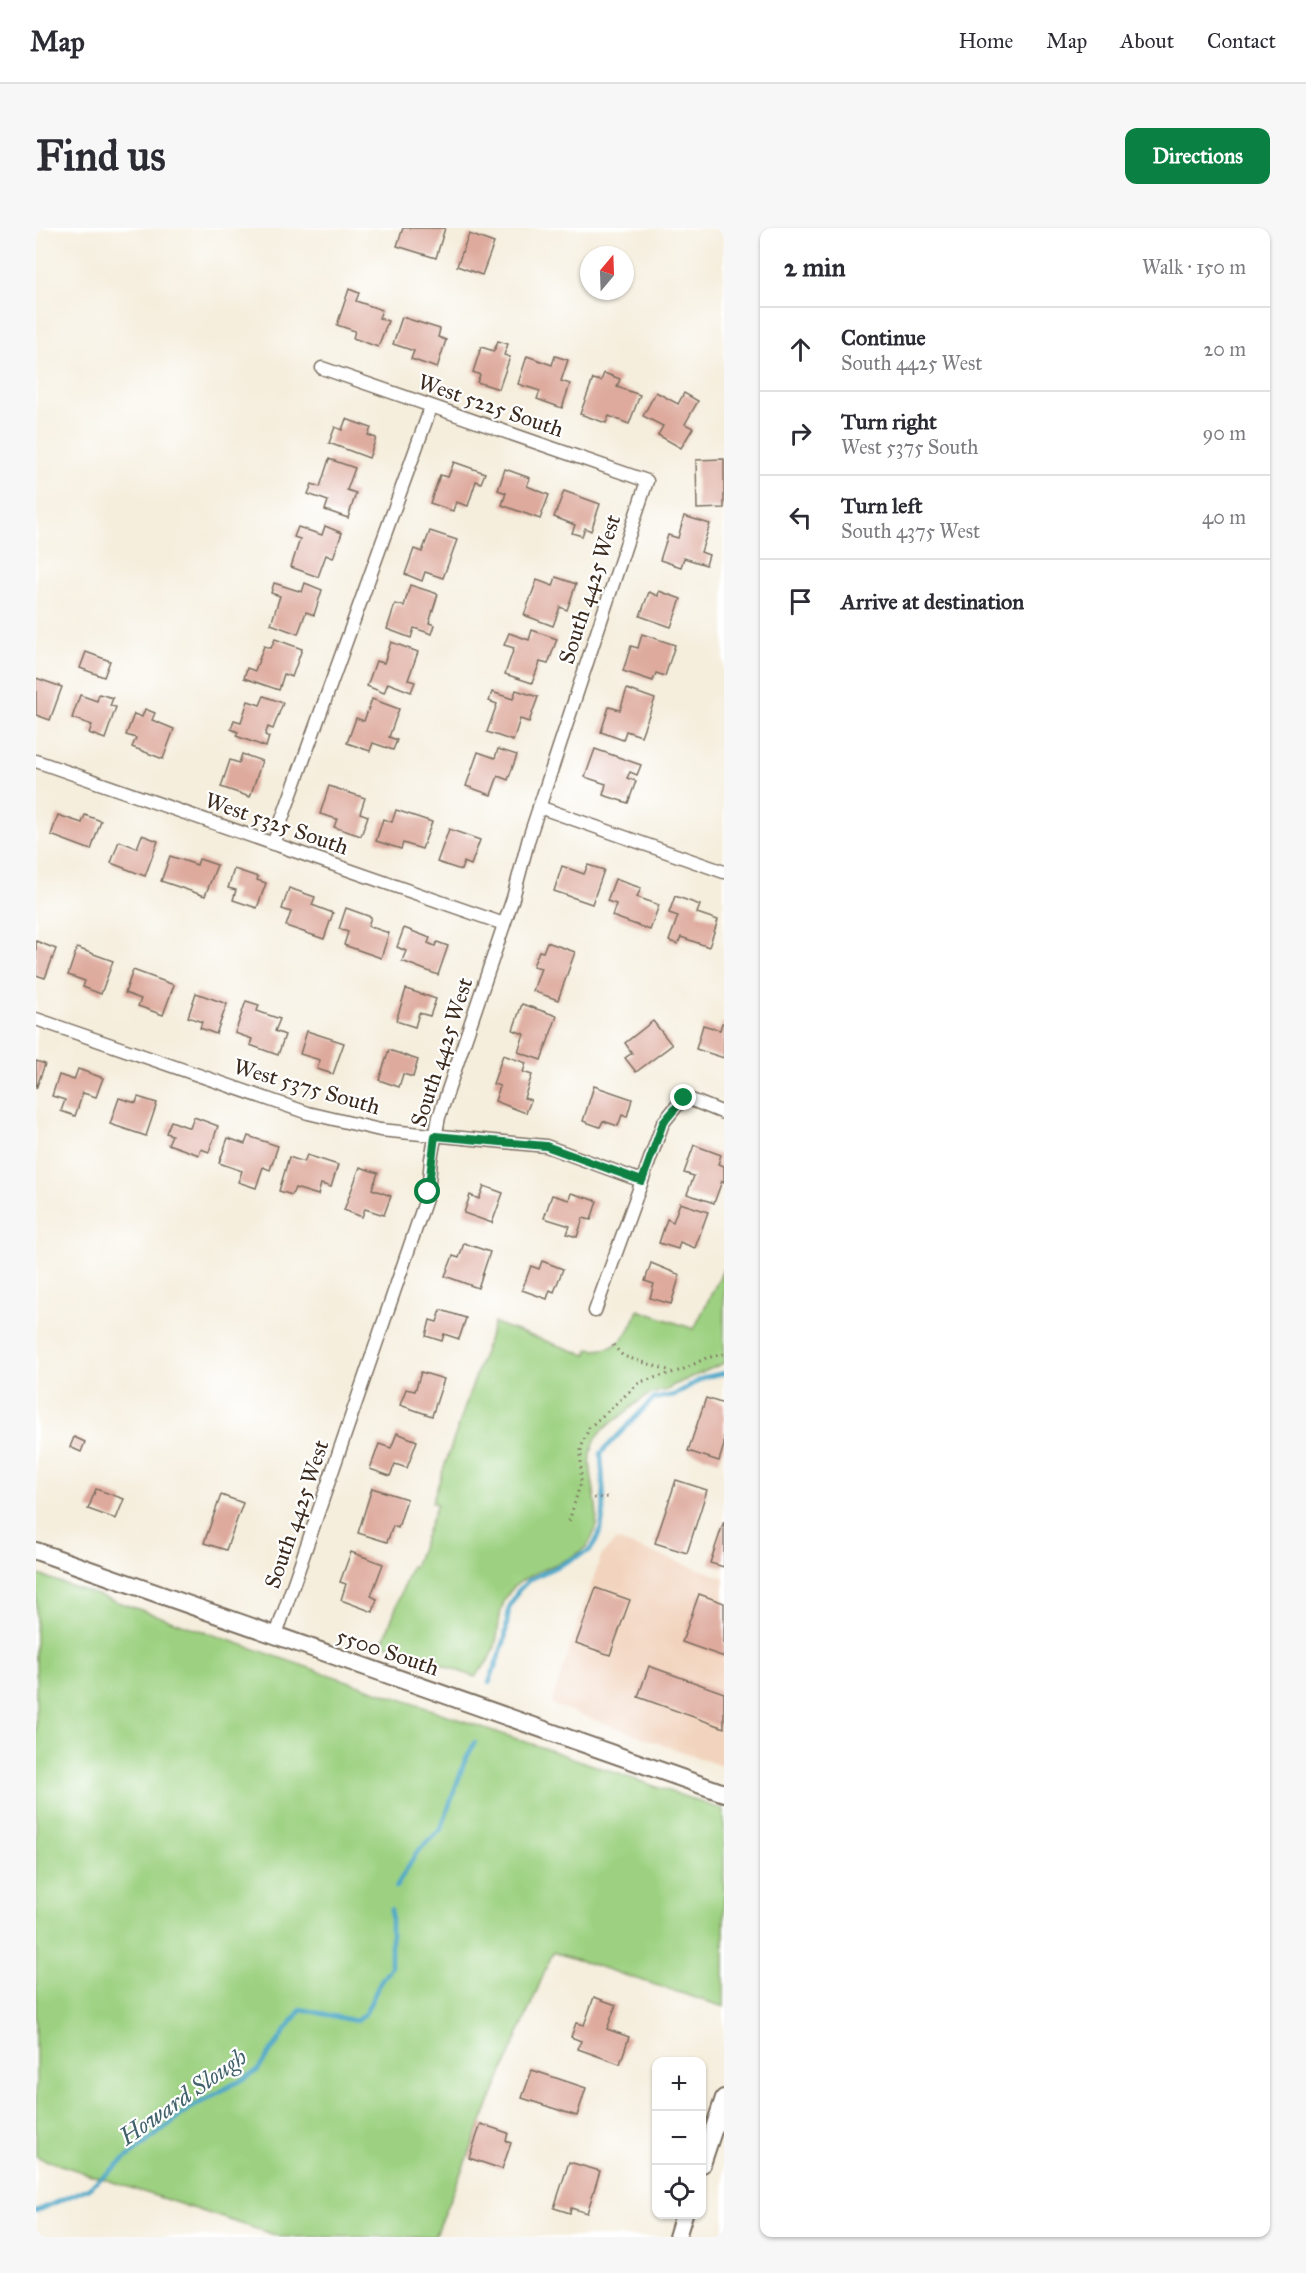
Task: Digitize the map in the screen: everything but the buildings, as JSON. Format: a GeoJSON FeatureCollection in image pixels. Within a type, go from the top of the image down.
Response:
{"type":"FeatureCollection","features":[{"type":"Feature","properties":{"kind":"main road","name":"5500 South"},"geometry":{"type":"LineString","coordinates":[[36,1551],[724,1793]]}},
{"type":"Feature","properties":{"kind":"main road"},"geometry":{"type":"LineString","coordinates":[[706,2152],[724,2098]]}},
{"type":"Feature","properties":{"kind":"main road"},"geometry":{"type":"LineString","coordinates":[[676,2237],[682,2219]]}},
{"type":"Feature","properties":{"kind":"street","name":"West 5225 South"},"geometry":{"type":"LineString","coordinates":[[322,368],[647,480]]}},
{"type":"Feature","properties":{"kind":"street"},"geometry":{"type":"LineString","coordinates":[[273,844],[431,407]]}},
{"type":"Feature","properties":{"kind":"street","name":"South 4425 West"},"geometry":{"type":"LineString","coordinates":[[276,1635],[428,1192],[439,1117],[504,924],[539,807],[647,480]]}},
{"type":"Feature","properties":{"kind":"street","name":"West 5325 South"},"geometry":{"type":"LineString","coordinates":[[36,761],[504,924]]}},
{"type":"Feature","properties":{"kind":"street"},"geometry":{"type":"LineString","coordinates":[[539,807],[724,873]]}},
{"type":"Feature","properties":{"kind":"street","name":"West 5375 South"},"geometry":{"type":"LineString","coordinates":[[36,1019],[308,1113],[380,1130],[546,1146],[642,1181]]}},
{"type":"Feature","properties":{"kind":"street"},"geometry":{"type":"LineString","coordinates":[[595,1311],[663,1123],[684,1098],[724,1113]]}},
{"type":"Feature","properties":{"kind":"path"},"geometry":{"type":"LineString","coordinates":[[613,1345],[623,1356],[672,1371]]}},
{"type":"Feature","properties":{"kind":"path"},"geometry":{"type":"LineString","coordinates":[[569,1521],[581,1482],[581,1448],[589,1428],[640,1382],[682,1370],[706,1358],[724,1354]]}},
{"type":"Feature","properties":{"kind":"path"},"geometry":{"type":"LineString","coordinates":[[581,1448],[586,1450]]}},
{"type":"Feature","properties":{"kind":"path"},"geometry":{"type":"LineString","coordinates":[[594,1498],[609,1497]]}},
{"type":"Feature","properties":{"kind":"shaded area"},"geometry":{"type":"Polygon","coordinates":[[[616,1540],[724,1578],[724,1767],[551,1704],[601,1556],[616,1540]]]}},
{"type":"Feature","properties":{"kind":"green space"},"geometry":{"type":"Polygon","coordinates":[[[724,1268],[724,1363],[672,1386],[668,1390],[643,1398],[600,1433],[593,1446],[591,1459],[597,1516],[595,1530],[589,1543],[573,1556],[526,1578],[508,1594],[502,1608],[492,1655],[475,1677],[383,1643],[437,1504],[432,1502],[494,1323],[586,1355],[589,1349],[607,1348],[621,1340],[631,1327],[638,1310],[694,1329],[724,1268]]]}},
{"type":"Feature","properties":{"kind":"green space"},"geometry":{"type":"Polygon","coordinates":[[[36,1574],[724,1810],[724,2007],[553,1952],[434,2237],[281,2237],[36,2157],[36,1574]]]}},
{"type":"Feature","properties":{"kind":"waterway","name":"Howard Slough"},"geometry":{"type":"LineString","coordinates":[[489,1683],[505,1639],[509,1608],[518,1591],[529,1580],[589,1551],[596,1541],[603,1518],[604,1505],[601,1453],[653,1399],[674,1395],[705,1377],[724,1373]]}},
{"type":"Feature","properties":{"kind":"waterway","name":"Howard Slough"},"geometry":{"type":"LineString","coordinates":[[396,1887],[417,1852],[441,1829],[464,1763],[475,1742]]}},
{"type":"Feature","properties":{"kind":"waterway","name":"Howard Slough"},"geometry":{"type":"LineString","coordinates":[[36,2211],[87,2189],[189,2109],[257,2071],[301,2009],[356,2021],[365,2014],[380,1983],[391,1967],[391,1909]]}},
{"type":"Feature","properties":{"kind":"route"},"geometry":{"type":"LineString","coordinates":[[428,1192],[435,1136],[546,1146],[642,1181],[663,1123],[684,1098]]}}]}
